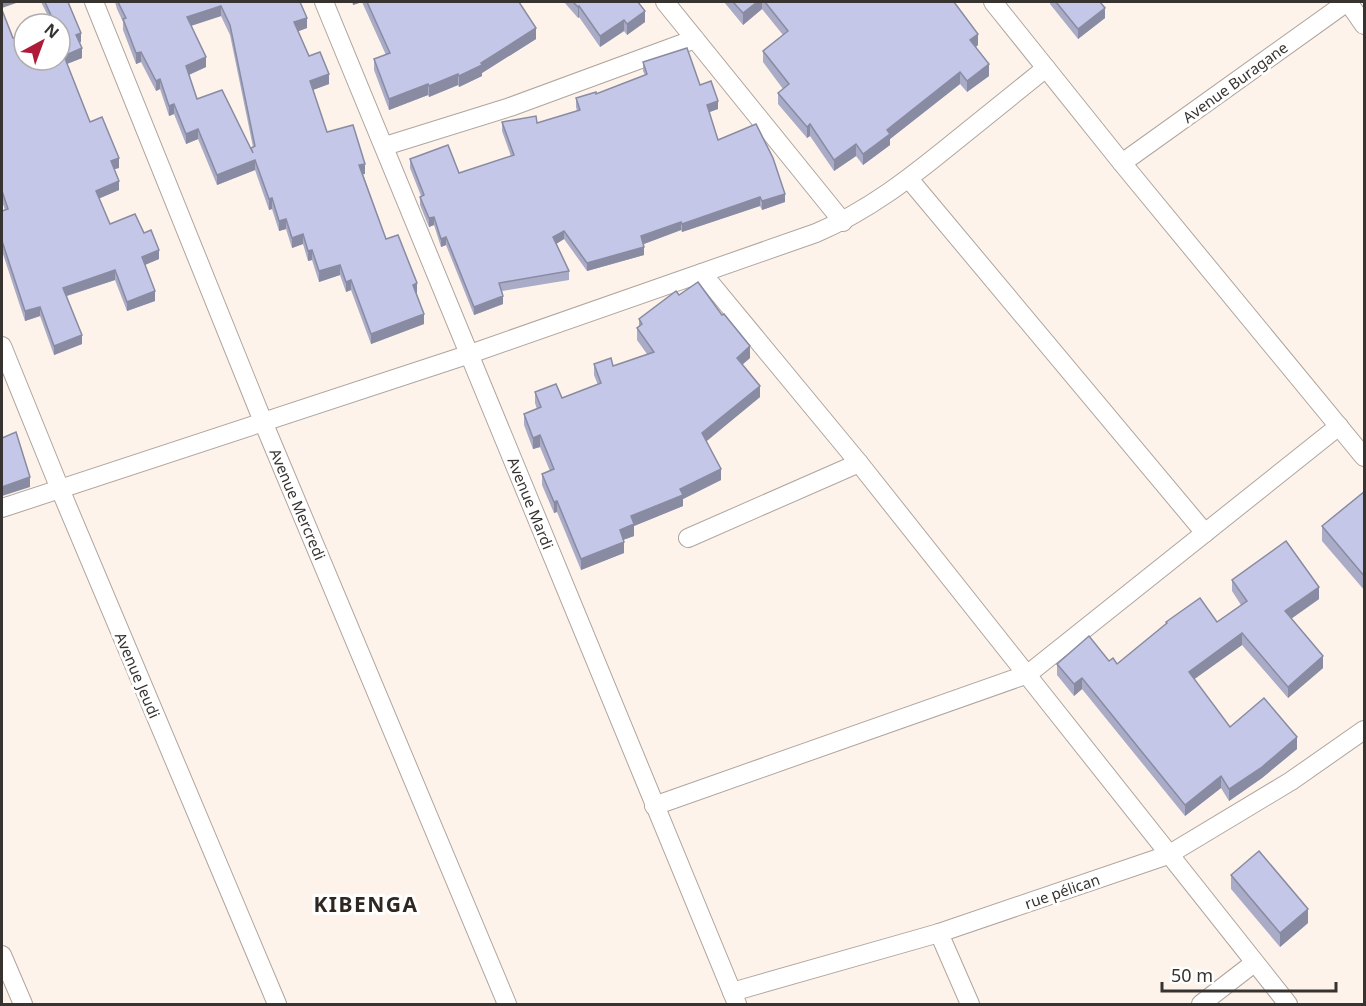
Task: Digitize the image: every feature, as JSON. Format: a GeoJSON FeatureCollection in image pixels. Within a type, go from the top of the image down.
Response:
{"type":"FeatureCollection","features":[{"type":"Feature","properties":{"kind":"street","name":"Avenue Mercredi"},"geometry":{"type":"LineString","coordinates":[[94,2],[264,423],[507,1005]]}},
{"type":"Feature","properties":{"kind":"street","name":"Avenue Mardi"},"geometry":{"type":"LineString","coordinates":[[324,2],[734,998]]}},
{"type":"Feature","properties":{"kind":"street"},"geometry":{"type":"LineString","coordinates":[[665,2],[843,222]]}},
{"type":"Feature","properties":{"kind":"street"},"geometry":{"type":"LineString","coordinates":[[993,2],[1122,163],[1365,457]]}},
{"type":"Feature","properties":{"kind":"street"},"geometry":{"type":"LineString","coordinates":[[1348,2],[1365,25]]}},
{"type":"Feature","properties":{"kind":"street","name":"Avenue Buragane"},"geometry":{"type":"LineString","coordinates":[[1122,163],[1348,2]]}},
{"type":"Feature","properties":{"kind":"street"},"geometry":{"type":"LineString","coordinates":[[385,146],[510,107],[695,39]]}},
{"type":"Feature","properties":{"kind":"street"},"geometry":{"type":"LineString","coordinates":[[2,508],[470,354],[843,222],[871,206],[909,179],[1046,68]]}},
{"type":"Feature","properties":{"kind":"street"},"geometry":{"type":"LineString","coordinates":[[909,179],[1205,533]]}},
{"type":"Feature","properties":{"kind":"street"},"geometry":{"type":"LineString","coordinates":[[702,273],[860,463],[1288,1005]]}},
{"type":"Feature","properties":{"kind":"street","name":"Avenue Jeudi"},"geometry":{"type":"LineString","coordinates":[[2,345],[60,489],[277,1005]]}},
{"type":"Feature","properties":{"kind":"street"},"geometry":{"type":"LineString","coordinates":[[654,806],[1028,674],[1339,426]]}},
{"type":"Feature","properties":{"kind":"street"},"geometry":{"type":"LineString","coordinates":[[688,538],[860,463]]}},
{"type":"Feature","properties":{"kind":"street","name":"rue pélican"},"geometry":{"type":"LineString","coordinates":[[734,998],[939,933],[1168,855],[1291,781],[1365,730]]}},
{"type":"Feature","properties":{"kind":"street"},"geometry":{"type":"LineString","coordinates":[[939,933],[970,1005]]}},
{"type":"Feature","properties":{"kind":"street"},"geometry":{"type":"LineString","coordinates":[[2,955],[23,1005]]}},
{"type":"Feature","properties":{"kind":"street"},"geometry":{"type":"LineString","coordinates":[[1201,1005],[1254,963]]}},
{"type":"Feature","properties":{"kind":"building"},"geometry":{"type":"Polygon","coordinates":[[[45,2],[68,2],[81,33],[76,35],[82,48],[72,52],[72,12],[50,12],[45,2]]]}},
{"type":"Feature","properties":{"kind":"building"},"geometry":{"type":"Polygon","coordinates":[[[118,2],[300,2],[307,18],[294,22],[309,56],[320,52],[329,74],[310,81],[327,132],[353,125],[365,164],[359,165],[386,239],[398,235],[417,283],[413,285],[424,314],[371,334],[351,280],[346,282],[340,265],[319,271],[312,250],[308,251],[303,234],[292,238],[286,219],[279,221],[272,198],[269,199],[255,160],[217,175],[198,129],[186,134],[174,104],[169,106],[160,79],[156,81],[141,52],[136,53],[123,19],[126,18],[118,2]],[[221,6],[187,17],[206,57],[186,66],[197,99],[222,90],[253,153],[251,148],[255,146],[230,25],[221,6]]]}},
{"type":"Feature","properties":{"kind":"building"},"geometry":{"type":"Polygon","coordinates":[[[367,2],[519,2],[536,28],[481,63],[482,65],[459,76],[458,74],[389,99],[374,59],[390,53],[367,2]]]}},
{"type":"Feature","properties":{"kind":"building"},"geometry":{"type":"Polygon","coordinates":[[[573,2],[638,2],[645,11],[627,24],[624,20],[600,36],[579,6],[573,2]]]}},
{"type":"Feature","properties":{"kind":"building"},"geometry":{"type":"Polygon","coordinates":[[[733,2],[757,2],[743,13],[733,2]]]}},
{"type":"Feature","properties":{"kind":"building"},"geometry":{"type":"Polygon","coordinates":[[[765,2],[954,2],[978,34],[970,40],[989,64],[967,81],[960,72],[887,130],[890,134],[863,154],[856,144],[834,160],[810,124],[807,127],[778,93],[789,84],[763,51],[788,31],[765,2]]]}},
{"type":"Feature","properties":{"kind":"building"},"geometry":{"type":"Polygon","coordinates":[[[1056,2],[1100,2],[1105,8],[1078,29],[1056,2]]]}},
{"type":"Feature","properties":{"kind":"building"},"geometry":{"type":"Polygon","coordinates":[[[2,10],[12,35],[12,72],[70,72],[90,122],[102,117],[119,158],[111,161],[119,181],[96,191],[110,224],[135,214],[144,233],[151,230],[159,250],[142,257],[155,291],[127,302],[115,270],[63,288],[82,335],[54,346],[40,307],[25,311],[2,241],[2,211],[8,209],[2,191],[2,10]]]}},
{"type":"Feature","properties":{"kind":"building"},"geometry":{"type":"Polygon","coordinates":[[[687,48],[700,85],[711,81],[718,101],[707,105],[718,140],[756,124],[773,158],[785,194],[762,201],[760,197],[682,224],[681,222],[641,236],[644,247],[587,263],[564,231],[553,237],[569,271],[499,283],[503,296],[474,307],[446,237],[441,239],[434,217],[429,218],[420,197],[424,195],[410,159],[448,145],[459,173],[514,155],[502,122],[536,116],[537,123],[580,110],[576,98],[596,92],[596,94],[645,75],[647,74],[643,62],[687,48]]]}},
{"type":"Feature","properties":{"kind":"building"},"geometry":{"type":"Polygon","coordinates":[[[698,282],[722,315],[724,314],[750,346],[737,358],[760,386],[702,433],[721,469],[680,489],[683,495],[631,516],[634,524],[620,530],[624,542],[581,559],[557,501],[554,502],[542,474],[554,469],[540,435],[533,438],[524,414],[541,407],[535,392],[556,384],[562,398],[601,383],[594,364],[611,358],[613,366],[654,352],[637,328],[642,324],[639,319],[676,291],[679,295],[698,282]]]}},
{"type":"Feature","properties":{"kind":"building"},"geometry":{"type":"Polygon","coordinates":[[[16,432],[30,477],[2,487],[2,438],[16,432]]]}},
{"type":"Feature","properties":{"kind":"building"},"geometry":{"type":"Polygon","coordinates":[[[1365,491],[1365,577],[1322,526],[1365,491]]]}},
{"type":"Feature","properties":{"kind":"building"},"geometry":{"type":"Polygon","coordinates":[[[1286,541],[1319,587],[1285,611],[1323,656],[1288,687],[1242,633],[1189,672],[1230,727],[1264,698],[1297,737],[1262,767],[1229,789],[1221,776],[1185,805],[1082,678],[1074,684],[1057,664],[1089,636],[1109,661],[1113,658],[1117,664],[1166,622],[1200,598],[1217,622],[1247,601],[1232,580],[1286,541]]]}},
{"type":"Feature","properties":{"kind":"building"},"geometry":{"type":"Polygon","coordinates":[[[1259,851],[1308,909],[1280,933],[1231,875],[1259,851]]]}},
{"type":"Feature","properties":{"kind":"district","name":"KIBENGA"},"geometry":{"type":"Point","coordinates":[366,904]}}]}
